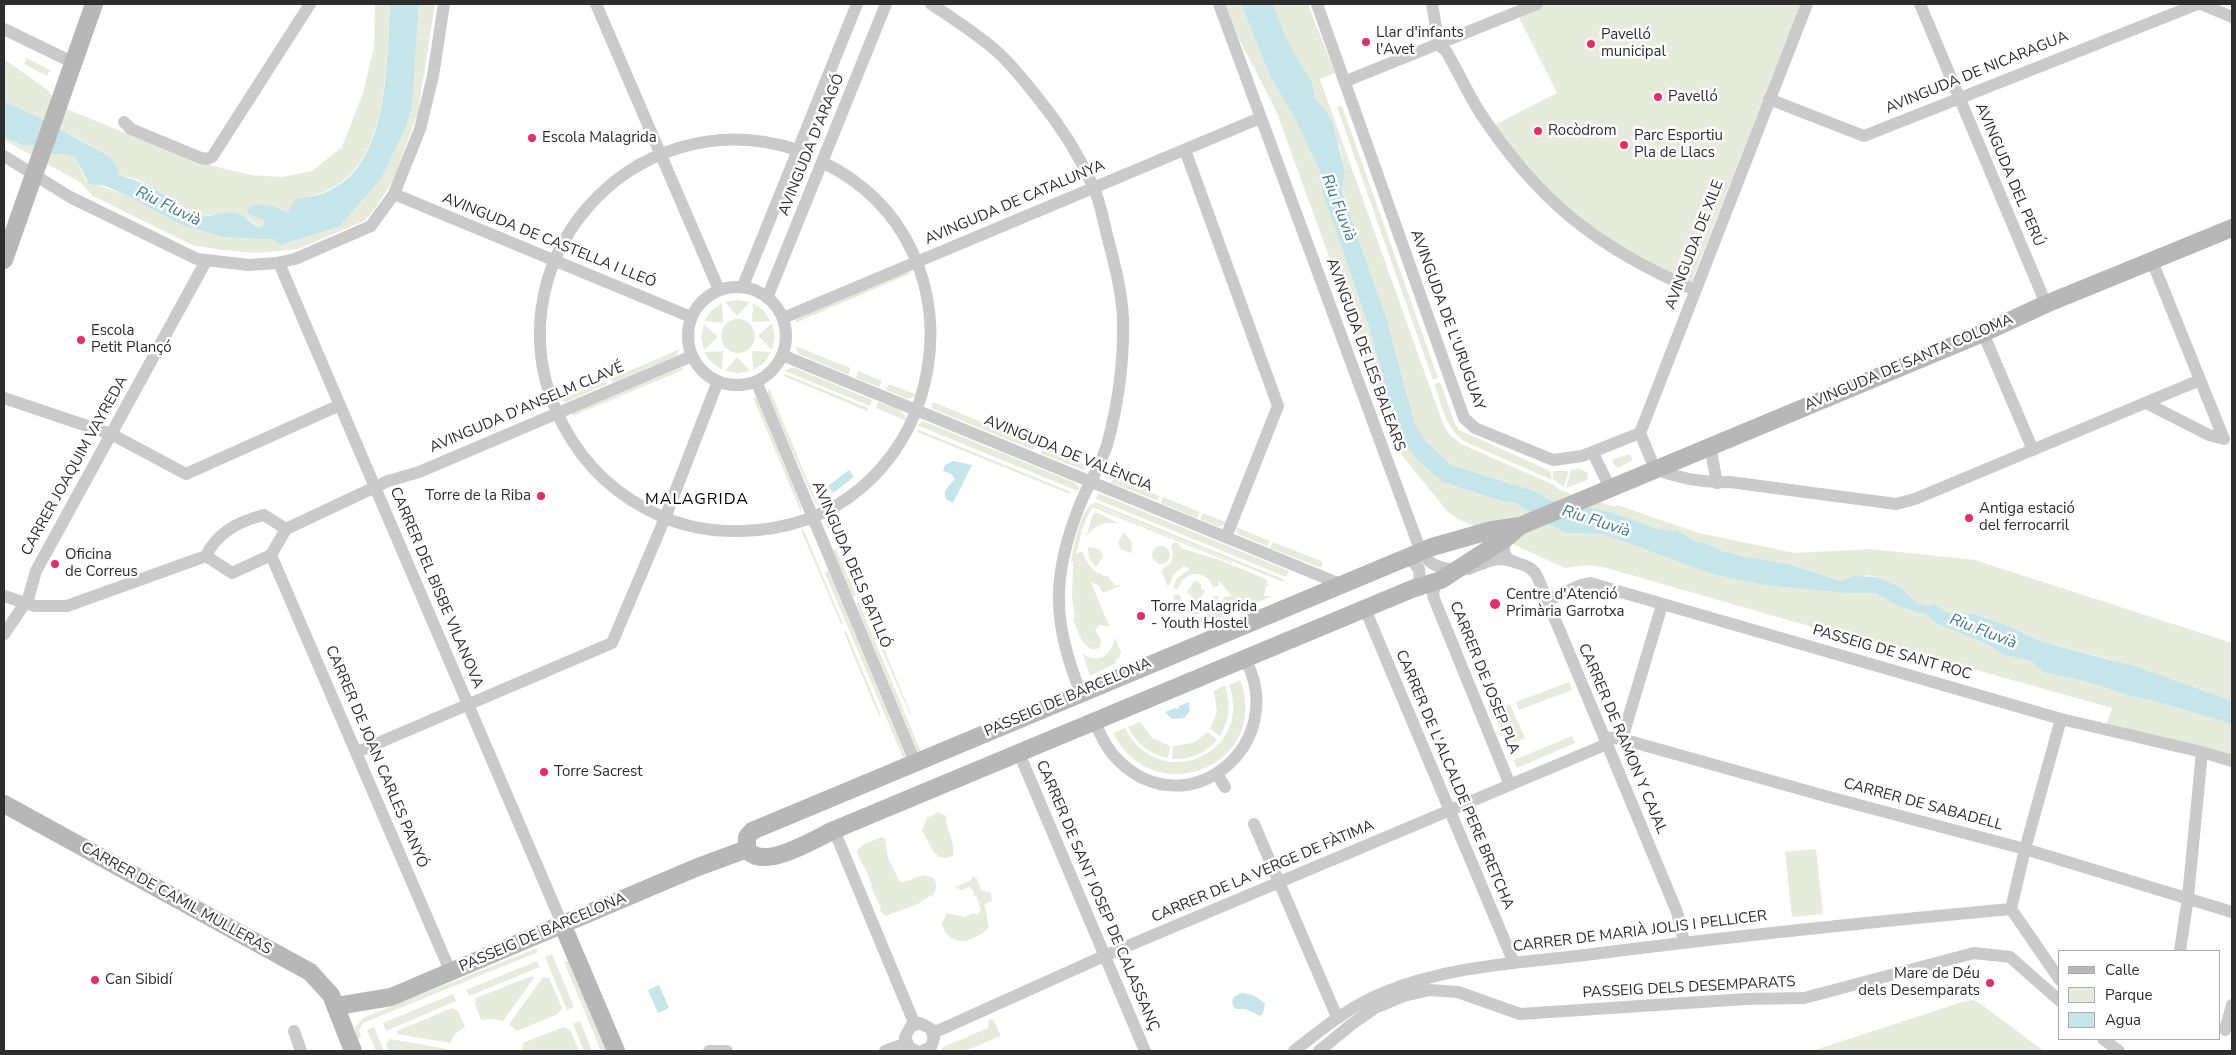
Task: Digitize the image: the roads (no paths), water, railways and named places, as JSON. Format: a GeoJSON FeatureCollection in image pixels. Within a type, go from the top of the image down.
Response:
{"type":"FeatureCollection","features":[{"type":"Feature","properties":{"kind":"main road"},"geometry":{"type":"LineString","coordinates":[[4,260],[94,4]]}},
{"type":"Feature","properties":{"kind":"main road","name":"AVINGUDA DE SANTA COLOMA"},"geometry":{"type":"LineString","coordinates":[[1520,526],[1983,333],[2046,304],[2232,228]]}},
{"type":"Feature","properties":{"kind":"main road"},"geometry":{"type":"LineString","coordinates":[[747,849],[757,858],[772,858],[834,830],[1412,589],[1438,581],[1463,569],[1481,553],[1506,538],[1520,526]]}},
{"type":"Feature","properties":{"kind":"main road","name":"PASSEIG DE BARCELONA"},"geometry":{"type":"LineString","coordinates":[[337,1006],[384,1000],[563,926],[689,871],[747,849],[747,837],[752,830],[1403,558],[1456,538],[1520,526]]}},
{"type":"Feature","properties":{"kind":"main road","name":"CARRER DE CAMIL MULLERAS"},"geometry":{"type":"LineString","coordinates":[[4,804],[310,972],[325,986],[337,1006],[353,1051]]}},
{"type":"Feature","properties":{"kind":"main road"},"geometry":{"type":"LineString","coordinates":[[563,926],[616,1051]]}},
{"type":"Feature","properties":{"kind":"street"},"geometry":{"type":"LineString","coordinates":[[124,122],[131,129],[201,158],[207,159],[212,157],[310,4]]}},
{"type":"Feature","properties":{"kind":"street"},"geometry":{"type":"LineString","coordinates":[[4,156],[37,166],[70,197],[183,253],[206,261],[249,265],[279,263],[309,254],[371,226],[394,194],[409,159],[425,110],[444,4]]}},
{"type":"Feature","properties":{"kind":"street"},"geometry":{"type":"LineString","coordinates":[[596,4],[719,290]]}},
{"type":"Feature","properties":{"kind":"street","name":"AVINGUDA D'ARAGÓ"},"geometry":{"type":"LineString","coordinates":[[743,286],[857,4]]}},
{"type":"Feature","properties":{"kind":"street","name":"AVINGUDA D'ARAGÓ"},"geometry":{"type":"LineString","coordinates":[[767,298],[886,4]]}},
{"type":"Feature","properties":{"kind":"street"},"geometry":{"type":"LineString","coordinates":[[931,4],[994,49],[1019,74],[1050,113],[1073,147],[1094,188],[1116,272],[1123,318],[1122,356],[1117,400],[1106,446],[1066,541],[1058,582],[1058,605],[1064,646],[1081,693]]}},
{"type":"Feature","properties":{"kind":"street","name":"AVINGUDA DE LES BALEARS"},"geometry":{"type":"LineString","coordinates":[[1219,4],[1421,552]]}},
{"type":"Feature","properties":{"kind":"street","name":"AVINGUDA DE L'URUGUAY"},"geometry":{"type":"LineString","coordinates":[[1317,4],[1346,81],[1353,108],[1464,418],[1475,428],[1548,458],[1565,460],[1593,453],[1640,434]]}},
{"type":"Feature","properties":{"kind":"street"},"geometry":{"type":"LineString","coordinates":[[1432,4],[1440,45],[1446,51],[1478,110],[1501,144],[1533,182],[1553,202],[1600,240],[1643,267],[1695,290]]}},
{"type":"Feature","properties":{"kind":"street"},"geometry":{"type":"LineString","coordinates":[[1346,81],[1440,45],[1537,4]]}},
{"type":"Feature","properties":{"kind":"street","name":"AVINGUDA DE XILE"},"geometry":{"type":"LineString","coordinates":[[1640,434],[1807,4]]}},
{"type":"Feature","properties":{"kind":"street","name":"AVINGUDA DEL PERÚ"},"geometry":{"type":"LineString","coordinates":[[1920,4],[2046,304]]}},
{"type":"Feature","properties":{"kind":"street"},"geometry":{"type":"LineString","coordinates":[[2199,4],[2232,17]]}},
{"type":"Feature","properties":{"kind":"street","name":"AVINGUDA DE NICARAGUA"},"geometry":{"type":"LineString","coordinates":[[1769,99],[1864,136],[2199,4]]}},
{"type":"Feature","properties":{"kind":"street"},"geometry":{"type":"LineString","coordinates":[[4,29],[74,63]]}},
{"type":"Feature","properties":{"kind":"street","name":"AVINGUDA DE CATALUNYA"},"geometry":{"type":"LineString","coordinates":[[783,318],[1260,118]]}},
{"type":"Feature","properties":{"kind":"street"},"geometry":{"type":"LineString","coordinates":[[798,150],[774,143],[743,139],[717,140],[692,144],[661,154],[630,170],[593,200],[568,233],[554,261],[542,304],[540,341],[547,388],[556,412],[573,444],[593,469],[614,488],[634,502],[665,518],[701,528],[742,531],[768,529],[812,516],[838,503],[859,488],[880,469],[896,450],[917,410],[924,391],[930,361],[932,324],[926,288],[918,262],[888,212],[872,195],[850,176],[822,162]]}},
{"type":"Feature","properties":{"kind":"street"},"geometry":{"type":"LineString","coordinates":[[1185,150],[1278,406],[1226,537]]}},
{"type":"Feature","properties":{"kind":"street","name":"AVINGUDA DE CASTELLA I LLEÓ"},"geometry":{"type":"LineString","coordinates":[[394,194],[691,317]]}},
{"type":"Feature","properties":{"kind":"street","name":"CARRER JOAQUIM VAYREDA"},"geometry":{"type":"LineString","coordinates":[[4,634],[25,604],[36,571],[206,261]]}},
{"type":"Feature","properties":{"kind":"street"},"geometry":{"type":"LineString","coordinates":[[2152,261],[2200,380],[2228,437]]}},
{"type":"Feature","properties":{"kind":"street","name":"CARRER DEL BISBE VILANOVA"},"geometry":{"type":"LineString","coordinates":[[279,263],[563,926]]}},
{"type":"Feature","properties":{"kind":"street"},"geometry":{"type":"LineString","coordinates":[[743,286],[767,298],[778,308],[783,318],[786,332],[782,355],[776,367],[756,382],[744,385],[731,385],[718,381],[701,370],[692,356],[688,335],[691,317],[699,304],[719,290],[743,286]]}},
{"type":"Feature","properties":{"kind":"street"},"geometry":{"type":"LineString","coordinates":[[1983,333],[2033,450]]}},
{"type":"Feature","properties":{"kind":"street","name":"AVINGUDA DE VALÈNCIA"},"geometry":{"type":"LineString","coordinates":[[782,355],[1340,584]]}},
{"type":"Feature","properties":{"kind":"street","name":"AVINGUDA D'ANSELM CLAVÉ"},"geometry":{"type":"LineString","coordinates":[[286,529],[375,487],[419,472],[556,412],[692,356]]}},
{"type":"Feature","properties":{"kind":"street"},"geometry":{"type":"LineString","coordinates":[[1640,434],[1656,469],[1679,478],[1717,483],[1730,482],[1896,504],[1915,499],[2200,380]]}},
{"type":"Feature","properties":{"kind":"street"},"geometry":{"type":"LineString","coordinates":[[356,752],[612,642],[665,518],[718,381]]}},
{"type":"Feature","properties":{"kind":"street","name":"AVINGUDA DELS BATLLÓ"},"geometry":{"type":"LineString","coordinates":[[756,382],[915,762]]}},
{"type":"Feature","properties":{"kind":"street"},"geometry":{"type":"LineString","coordinates":[[4,398],[111,434],[186,474],[340,405]]}},
{"type":"Feature","properties":{"kind":"street"},"geometry":{"type":"LineString","coordinates":[[2146,403],[2209,435],[2228,437]]}},
{"type":"Feature","properties":{"kind":"street"},"geometry":{"type":"LineString","coordinates":[[1710,446],[1717,483]]}},
{"type":"Feature","properties":{"kind":"street"},"geometry":{"type":"LineString","coordinates":[[1593,453],[1610,488]]}},
{"type":"Feature","properties":{"kind":"street"},"geometry":{"type":"LineString","coordinates":[[4,596],[25,604],[46,608],[72,605],[206,556],[213,542],[230,529],[250,518],[264,515],[286,529],[271,555],[232,573],[206,556]]}},
{"type":"Feature","properties":{"kind":"street"},"geometry":{"type":"LineString","coordinates":[[1506,538],[1503,552],[1511,561]]}},
{"type":"Feature","properties":{"kind":"street"},"geometry":{"type":"LineString","coordinates":[[1421,552],[1433,564],[1447,570],[1463,569],[1494,558],[1511,561]]}},
{"type":"Feature","properties":{"kind":"street","name":"CARRER DE JOAN CARLES PANYÓ"},"geometry":{"type":"LineString","coordinates":[[271,555],[451,973]]}},
{"type":"Feature","properties":{"kind":"street"},"geometry":{"type":"LineString","coordinates":[[1403,558],[1413,562],[1419,568],[1420,580],[1412,589]]}},
{"type":"Feature","properties":{"kind":"street","name":"CARRER DE RAMON Y CAJAL"},"geometry":{"type":"LineString","coordinates":[[1511,561],[1534,571],[1677,912],[1684,942]]}},
{"type":"Feature","properties":{"kind":"street","name":"CARRER DE JOSEP PLA"},"geometry":{"type":"LineString","coordinates":[[1438,581],[1433,595],[1435,601],[1510,785]]}},
{"type":"Feature","properties":{"kind":"street","name":"PASSEIG DE SANT ROC"},"geometry":{"type":"LineString","coordinates":[[1546,601],[1581,585],[1590,583],[2061,719],[2202,752],[2232,761]]}},
{"type":"Feature","properties":{"kind":"street"},"geometry":{"type":"LineString","coordinates":[[1622,739],[1662,605]]}},
{"type":"Feature","properties":{"kind":"street","name":"CARRER DE L'ALCALDE PERE BRETCHA"},"geometry":{"type":"LineString","coordinates":[[1365,609],[1514,963]]}},
{"type":"Feature","properties":{"kind":"street"},"geometry":{"type":"LineString","coordinates":[[1094,722],[1113,756],[1124,766],[1146,779],[1161,784],[1178,786],[1195,783],[1218,774],[1237,758],[1252,732],[1256,692],[1252,671],[1245,659]]}},
{"type":"Feature","properties":{"kind":"street"},"geometry":{"type":"LineString","coordinates":[[2058,977],[2011,909],[2024,849],[2061,719]]}},
{"type":"Feature","properties":{"kind":"street","name":"CARRER DE SABADELL"},"geometry":{"type":"LineString","coordinates":[[1606,741],[1622,739],[2024,849],[2188,897],[2232,912]]}},
{"type":"Feature","properties":{"kind":"street","name":"CARRER DE LA VERGE DE FÀTIMA"},"geometry":{"type":"LineString","coordinates":[[933,1033],[1104,956],[1510,785],[1606,741]]}},
{"type":"Feature","properties":{"kind":"street"},"geometry":{"type":"LineString","coordinates":[[2180,950],[2188,897],[2202,752]]}},
{"type":"Feature","properties":{"kind":"street","name":"CARRER DE SANT JOSEP DE CALASSANÇ"},"geometry":{"type":"LineString","coordinates":[[1020,753],[1145,1051]]}},
{"type":"Feature","properties":{"kind":"street"},"geometry":{"type":"LineString","coordinates":[[1218,774],[1225,786]]}},
{"type":"Feature","properties":{"kind":"street"},"geometry":{"type":"LineString","coordinates":[[1254,824],[1337,1017]]}},
{"type":"Feature","properties":{"kind":"street"},"geometry":{"type":"LineString","coordinates":[[834,830],[915,1025]]}},
{"type":"Feature","properties":{"kind":"street","name":"CARRER DE MARIÀ JOLIS I PELLICER"},"geometry":{"type":"LineString","coordinates":[[1294,1051],[1337,1017],[1365,1000],[1413,982],[1456,970],[1684,942],[2011,909]]}},
{"type":"Feature","properties":{"kind":"street","name":"PASSEIG DELS DESEMPARATS"},"geometry":{"type":"LineString","coordinates":[[1319,1051],[1352,1024],[1376,1008],[1404,996],[1429,990],[1458,992],[1514,1013],[1525,1014],[1746,999],[1804,998],[1974,953],[2010,957],[2058,999]]}},
{"type":"Feature","properties":{"kind":"street"},"geometry":{"type":"LineString","coordinates":[[2226,1030],[2232,1005]]}},
{"type":"Feature","properties":{"kind":"street"},"geometry":{"type":"LineString","coordinates":[[917,1051],[909,1047],[906,1033],[908,1029],[920,1023],[927,1025],[933,1033],[934,1040],[924,1051]]}},
{"type":"Feature","properties":{"kind":"street"},"geometry":{"type":"LineString","coordinates":[[294,1031],[301,1051]]}},
{"type":"Feature","properties":{"kind":"street"},"geometry":{"type":"LineString","coordinates":[[2104,1040],[2119,1051]]}},
{"type":"Feature","properties":{"kind":"street"},"geometry":{"type":"LineString","coordinates":[[886,1051],[907,1043]]}},
{"type":"Feature","properties":{"kind":"street"},"geometry":{"type":"LineString","coordinates":[[709,1051],[727,1051]]}},
{"type":"Feature","properties":{"kind":"water","name":"Riu Fluvià"},"geometry":{"type":"Polygon","coordinates":[[[390,4],[419,4],[412,108],[406,127],[381,179],[339,227],[280,245],[276,240],[223,237],[181,225],[128,196],[105,186],[89,184],[75,157],[65,154],[49,154],[31,145],[22,145],[4,137],[4,102],[46,121],[103,153],[112,160],[118,169],[118,174],[152,187],[188,212],[200,216],[228,213],[238,214],[260,228],[264,224],[264,220],[248,214],[247,209],[256,205],[267,205],[287,213],[296,199],[321,194],[342,183],[357,168],[369,148],[377,125],[386,75],[390,4]]]}},
{"type":"Feature","properties":{"kind":"water","name":"Riu Fluvià"},"geometry":{"type":"Polygon","coordinates":[[[1241,4],[1273,4],[1288,42],[1312,83],[1315,98],[1327,113],[1333,125],[1345,171],[1342,192],[1386,317],[1415,424],[1426,441],[1451,465],[1532,490],[1550,500],[1611,512],[1657,529],[1678,531],[1697,542],[1706,543],[1719,550],[1788,564],[1841,581],[1854,576],[1876,577],[1899,586],[1917,603],[1927,606],[1935,604],[1945,612],[1954,614],[1975,614],[2011,627],[2043,642],[2137,667],[2232,701],[2232,724],[2150,700],[2129,696],[2088,682],[2043,672],[2031,661],[2004,655],[1985,643],[1937,624],[1927,615],[1900,607],[1875,593],[1844,593],[1764,585],[1715,575],[1602,534],[1567,533],[1547,524],[1515,503],[1500,501],[1442,482],[1415,458],[1399,435],[1368,324],[1322,191],[1323,178],[1296,121],[1270,76],[1241,4]]]}},
{"type":"Feature","properties":{"kind":"water"},"geometry":{"type":"Polygon","coordinates":[[[953,461],[972,465],[953,503],[945,497],[945,491],[955,479],[951,474],[943,471],[945,465],[953,461]]]}},
{"type":"Feature","properties":{"kind":"water"},"geometry":{"type":"Polygon","coordinates":[[[849,470],[854,477],[833,493],[828,486],[849,470]]]}},
{"type":"Feature","properties":{"kind":"water"},"geometry":{"type":"Polygon","coordinates":[[[1189,702],[1190,711],[1184,718],[1172,719],[1165,712],[1175,708],[1178,709],[1179,706],[1189,702]]]}},
{"type":"Feature","properties":{"kind":"water"},"geometry":{"type":"Polygon","coordinates":[[[659,985],[669,1008],[658,1013],[648,990],[659,985]]]}},
{"type":"Feature","properties":{"kind":"water"},"geometry":{"type":"Polygon","coordinates":[[[1242,993],[1255,996],[1265,1004],[1263,1013],[1260,1016],[1245,1009],[1235,1009],[1232,1001],[1242,993]]]}},
{"type":"Feature","properties":{"kind":"place","name":"Llar d'infants l'Avet"},"geometry":{"type":"Point","coordinates":[1366,42]}},
{"type":"Feature","properties":{"kind":"place","name":"Pavelló municipal"},"geometry":{"type":"Point","coordinates":[1591,44]}},
{"type":"Feature","properties":{"kind":"place","name":"Pavelló"},"geometry":{"type":"Point","coordinates":[1658,97]}},
{"type":"Feature","properties":{"kind":"place","name":"Rocòdrom"},"geometry":{"type":"Point","coordinates":[1538,131]}},
{"type":"Feature","properties":{"kind":"place","name":"Escola Malagrida"},"geometry":{"type":"Point","coordinates":[532,138]}},
{"type":"Feature","properties":{"kind":"place","name":"Parc Esportiu Pla de Llacs"},"geometry":{"type":"Point","coordinates":[1624,145]}},
{"type":"Feature","properties":{"kind":"place","name":"Escola Petit Plançó"},"geometry":{"type":"Point","coordinates":[81,340]}},
{"type":"Feature","properties":{"kind":"place","name":"Torre de la Riba"},"geometry":{"type":"Point","coordinates":[541,496]}},
{"type":"Feature","properties":{"kind":"place","name":"Antiga estació del ferrocarril"},"geometry":{"type":"Point","coordinates":[1969,518]}},
{"type":"Feature","properties":{"kind":"place","name":"Oficina de Correus"},"geometry":{"type":"Point","coordinates":[55,564]}},
{"type":"Feature","properties":{"kind":"place","name":"Centre d'Atenció Primària Garrotxa"},"geometry":{"type":"Point","coordinates":[1495,604]}},
{"type":"Feature","properties":{"kind":"place","name":"Torre Malagrida - Youth Hostel"},"geometry":{"type":"Point","coordinates":[1141,616]}},
{"type":"Feature","properties":{"kind":"place","name":"Torre Sacrest"},"geometry":{"type":"Point","coordinates":[544,772]}},
{"type":"Feature","properties":{"kind":"place","name":"Can Sibidí"},"geometry":{"type":"Point","coordinates":[95,980]}},
{"type":"Feature","properties":{"kind":"place","name":"Mare de Déu dels Desemparats"},"geometry":{"type":"Point","coordinates":[1990,983]}},
{"type":"Feature","properties":{"kind":"district","name":"MALAGRIDA"},"geometry":{"type":"Point","coordinates":[697,500]}}]}
